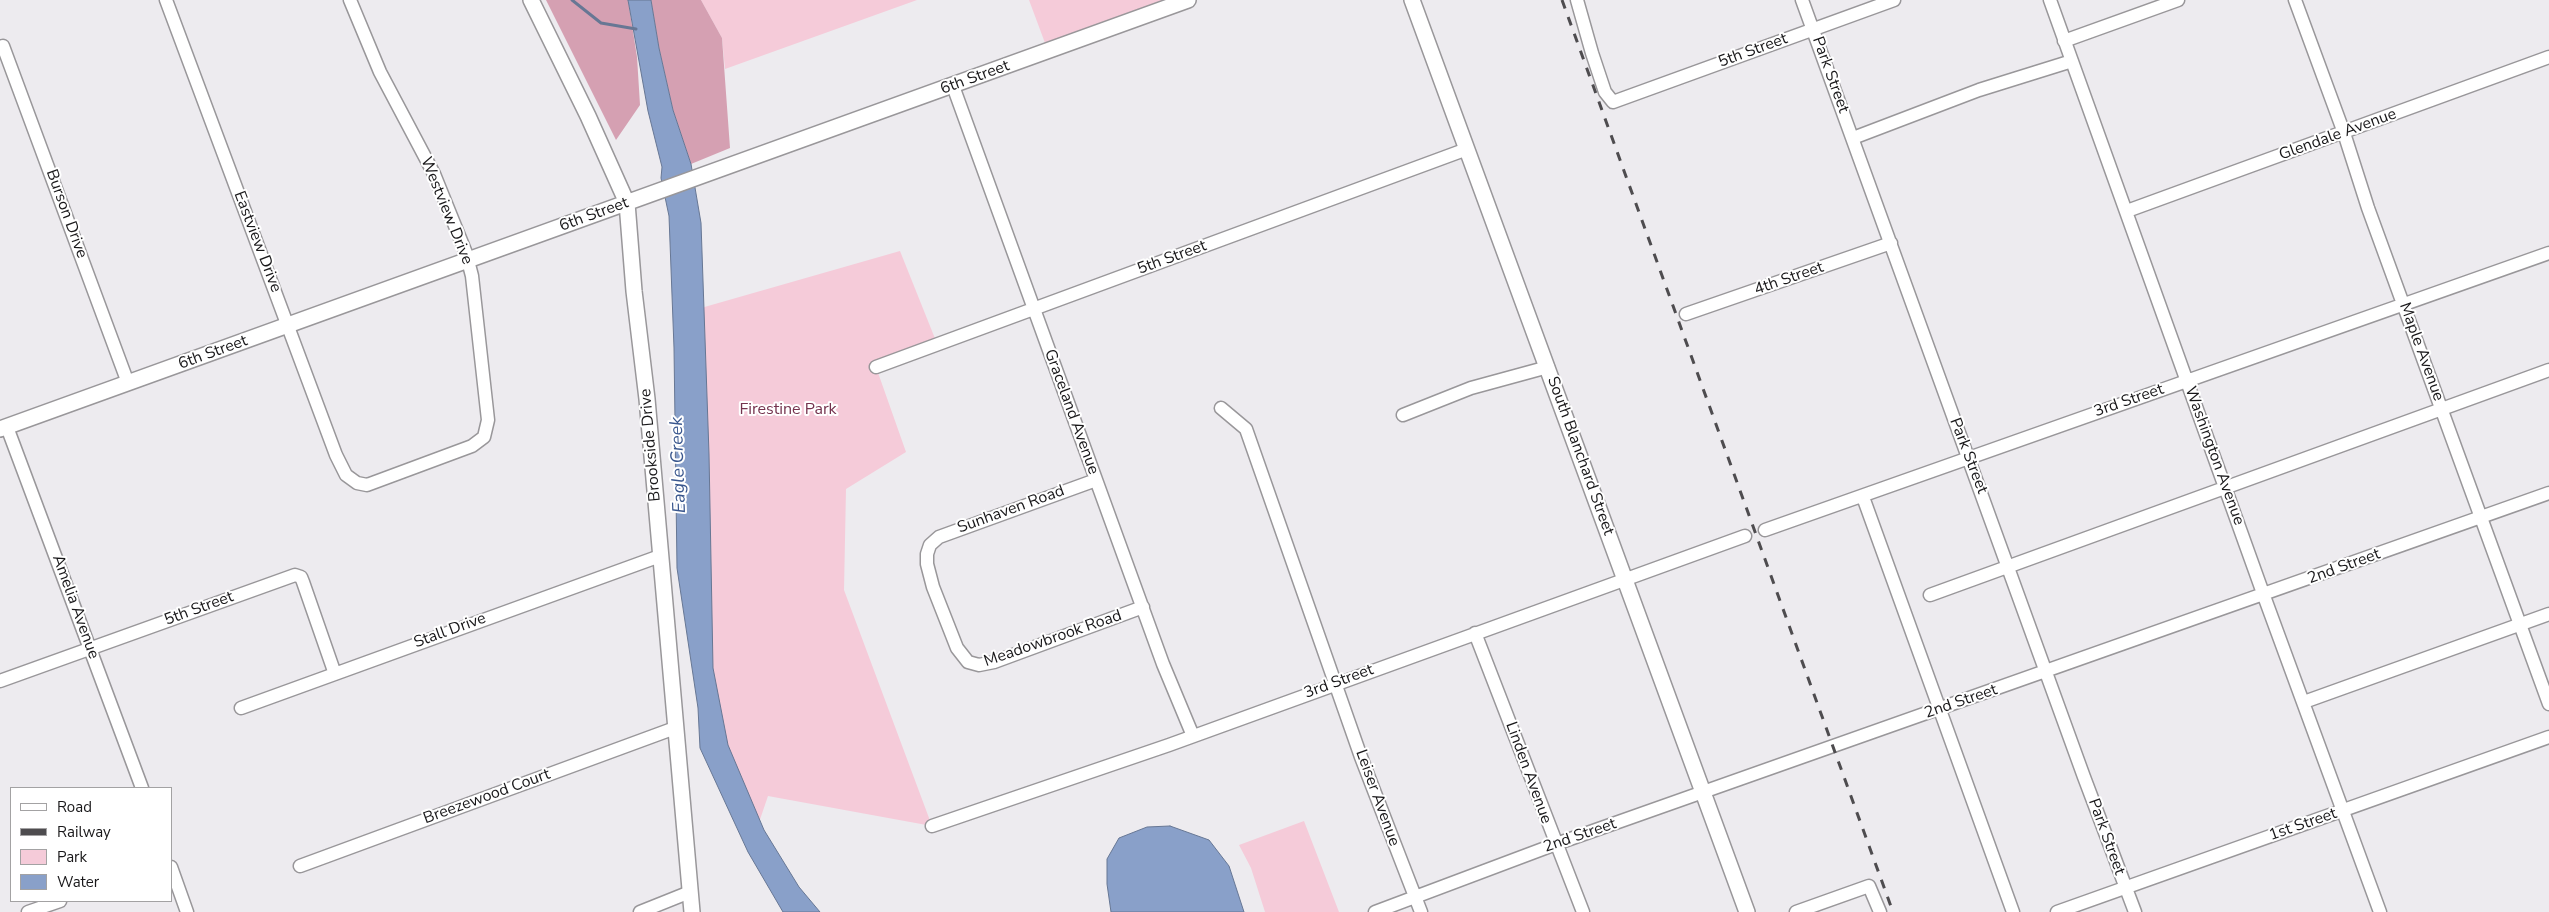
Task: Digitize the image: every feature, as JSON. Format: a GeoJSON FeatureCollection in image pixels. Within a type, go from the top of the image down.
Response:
{"type":"FeatureCollection","features":[{"type":"Feature","properties":{"kind":"street","name":"Eastview Drive"},"geometry":{"type":"LineString","coordinates":[[166,0],[336,455],[342,469],[353,481]]}},
{"type":"Feature","properties":{"kind":"street","name":"Westview Drive"},"geometry":{"type":"LineString","coordinates":[[350,0],[380,72],[434,174],[468,261],[472,276],[488,420],[484,437],[472,446],[372,483],[360,484],[353,481]]}},
{"type":"Feature","properties":{"kind":"street","name":"Brookside Drive"},"geometry":{"type":"LineString","coordinates":[[531,0],[588,116],[627,203],[634,291],[647,399],[692,912]]}},
{"type":"Feature","properties":{"kind":"street","name":"6th Street"},"geometry":{"type":"LineString","coordinates":[[4,428],[1188,0]]}},
{"type":"Feature","properties":{"kind":"street","name":"South Blanchard Street"},"geometry":{"type":"LineString","coordinates":[[1412,0],[1747,912]]}},
{"type":"Feature","properties":{"kind":"street","name":"5th Street"},"geometry":{"type":"LineString","coordinates":[[1578,0],[1605,92],[1613,102],[1894,0]]}},
{"type":"Feature","properties":{"kind":"street","name":"Park Street"},"geometry":{"type":"LineString","coordinates":[[1802,0],[2009,566],[2124,888],[2135,912]]}},
{"type":"Feature","properties":{"kind":"street","name":"Washington Avenue"},"geometry":{"type":"LineString","coordinates":[[2050,0],[2264,596],[2380,912]]}},
{"type":"Feature","properties":{"kind":"street"},"geometry":{"type":"LineString","coordinates":[[2064,41],[2178,0]]}},
{"type":"Feature","properties":{"kind":"street","name":"Maple Avenue"},"geometry":{"type":"LineString","coordinates":[[2295,0],[2344,133],[2368,208],[2482,516],[2549,704]]}},
{"type":"Feature","properties":{"kind":"street","name":"Burson Drive"},"geometry":{"type":"LineString","coordinates":[[3,46],[128,383]]}},
{"type":"Feature","properties":{"kind":"street","name":"Glendale Avenue"},"geometry":{"type":"LineString","coordinates":[[2127,211],[2549,57]]}},
{"type":"Feature","properties":{"kind":"street"},"geometry":{"type":"LineString","coordinates":[[1853,138],[1979,90],[2072,61]]}},
{"type":"Feature","properties":{"kind":"street","name":"Graceland Avenue"},"geometry":{"type":"LineString","coordinates":[[953,86],[1096,480],[1193,736]]}},
{"type":"Feature","properties":{"kind":"street","name":"5th Street"},"geometry":{"type":"LineString","coordinates":[[876,367],[1467,149]]}},
{"type":"Feature","properties":{"kind":"street","name":"4th Street"},"geometry":{"type":"LineString","coordinates":[[1686,314],[1891,243]]}},
{"type":"Feature","properties":{"kind":"street","name":"3rd Street"},"geometry":{"type":"LineString","coordinates":[[1765,530],[2549,252]]}},
{"type":"Feature","properties":{"kind":"street"},"geometry":{"type":"LineString","coordinates":[[1403,414],[1471,388],[1548,367]]}},
{"type":"Feature","properties":{"kind":"street"},"geometry":{"type":"LineString","coordinates":[[1930,595],[2549,370]]}},
{"type":"Feature","properties":{"kind":"street","name":"Leiser Avenue"},"geometry":{"type":"LineString","coordinates":[[1221,408],[1246,429],[1336,683],[1421,912]]}},
{"type":"Feature","properties":{"kind":"street","name":"Amelia Avenue"},"geometry":{"type":"LineString","coordinates":[[4,428],[142,787]]}},
{"type":"Feature","properties":{"kind":"street","name":"Sunhaven Road"},"geometry":{"type":"LineString","coordinates":[[964,659],[951,635],[933,587],[927,564],[930,545],[938,538],[960,528],[1096,480]]}},
{"type":"Feature","properties":{"kind":"street","name":"2nd Street"},"geometry":{"type":"LineString","coordinates":[[1375,912],[1556,844],[2264,596],[2549,493]]}},
{"type":"Feature","properties":{"kind":"street"},"geometry":{"type":"LineString","coordinates":[[1863,496],[2012,912]]}},
{"type":"Feature","properties":{"kind":"street","name":"3rd Street"},"geometry":{"type":"LineString","coordinates":[[932,826],[1193,736],[1745,536]]}},
{"type":"Feature","properties":{"kind":"street","name":"Stall Drive"},"geometry":{"type":"LineString","coordinates":[[240,708],[660,556]]}},
{"type":"Feature","properties":{"kind":"street","name":"5th Street"},"geometry":{"type":"LineString","coordinates":[[0,681],[298,575],[303,582],[335,674]]}},
{"type":"Feature","properties":{"kind":"street","name":"Meadowbrook Road"},"geometry":{"type":"LineString","coordinates":[[964,659],[973,664],[987,664],[1143,607]]}},
{"type":"Feature","properties":{"kind":"street"},"geometry":{"type":"LineString","coordinates":[[2304,702],[2549,614]]}},
{"type":"Feature","properties":{"kind":"street","name":"Linden Avenue"},"geometry":{"type":"LineString","coordinates":[[1475,633],[1583,912]]}},
{"type":"Feature","properties":{"kind":"street","name":"Breezewood Court"},"geometry":{"type":"LineString","coordinates":[[300,866],[675,728]]}},
{"type":"Feature","properties":{"kind":"street","name":"1st Street"},"geometry":{"type":"LineString","coordinates":[[2057,912],[2549,737]]}},
{"type":"Feature","properties":{"kind":"street"},"geometry":{"type":"LineString","coordinates":[[172,871],[187,912]]}},
{"type":"Feature","properties":{"kind":"street"},"geometry":{"type":"LineString","coordinates":[[1796,912],[1869,886],[1880,912]]}},
{"type":"Feature","properties":{"kind":"street"},"geometry":{"type":"LineString","coordinates":[[640,912],[690,892]]}},
{"type":"Feature","properties":{"kind":"street"},"geometry":{"type":"LineString","coordinates":[[28,912],[57,902]]}},
{"type":"Feature","properties":{"kind":"green space"},"geometry":{"type":"Polygon","coordinates":[[[701,0],[917,0],[725,69],[722,38],[701,0]]]}},
{"type":"Feature","properties":{"kind":"green space"},"geometry":{"type":"Polygon","coordinates":[[[1029,0],[1187,0],[1048,51],[1029,0]]]}},
{"type":"Feature","properties":{"kind":"green space","name":"Firestine Park"},"geometry":{"type":"Polygon","coordinates":[[[900,251],[938,346],[876,367],[906,452],[846,489],[844,590],[932,826],[768,796],[754,837],[711,731],[687,312],[900,251]]]}},
{"type":"Feature","properties":{"kind":"green space"},"geometry":{"type":"Polygon","coordinates":[[[1304,821],[1339,912],[1265,912],[1251,868],[1239,845],[1304,821]]]}},
{"type":"Feature","properties":{"kind":"shaded area"},"geometry":{"type":"Polygon","coordinates":[[[546,0],[628,0],[637,57],[640,105],[616,140],[546,0]]]}},
{"type":"Feature","properties":{"kind":"shaded area"},"geometry":{"type":"Polygon","coordinates":[[[651,0],[701,0],[722,38],[730,148],[691,164],[673,110],[659,48],[651,0]]]}},
{"type":"Feature","properties":{"kind":"water","name":"Eagle Creek"},"geometry":{"type":"Polygon","coordinates":[[[628,0],[651,0],[659,48],[673,110],[691,164],[701,223],[709,454],[713,668],[728,745],[764,830],[799,887],[820,912],[783,912],[748,852],[700,748],[698,708],[677,568],[674,348],[669,216],[661,178],[662,167],[648,111],[628,0]]]}},
{"type":"Feature","properties":{"kind":"water"},"geometry":{"type":"Polygon","coordinates":[[[1170,826],[1209,840],[1229,866],[1244,912],[1111,912],[1107,884],[1107,859],[1119,838],[1147,827],[1170,826]]]}},
{"type":"Feature","properties":{"kind":"waterway"},"geometry":{"type":"LineString","coordinates":[[572,0],[601,23],[636,29]]}},
{"type":"Feature","properties":{"kind":"railway"},"geometry":{"type":"LineString","coordinates":[[1562,0],[1893,912]]}}]}
